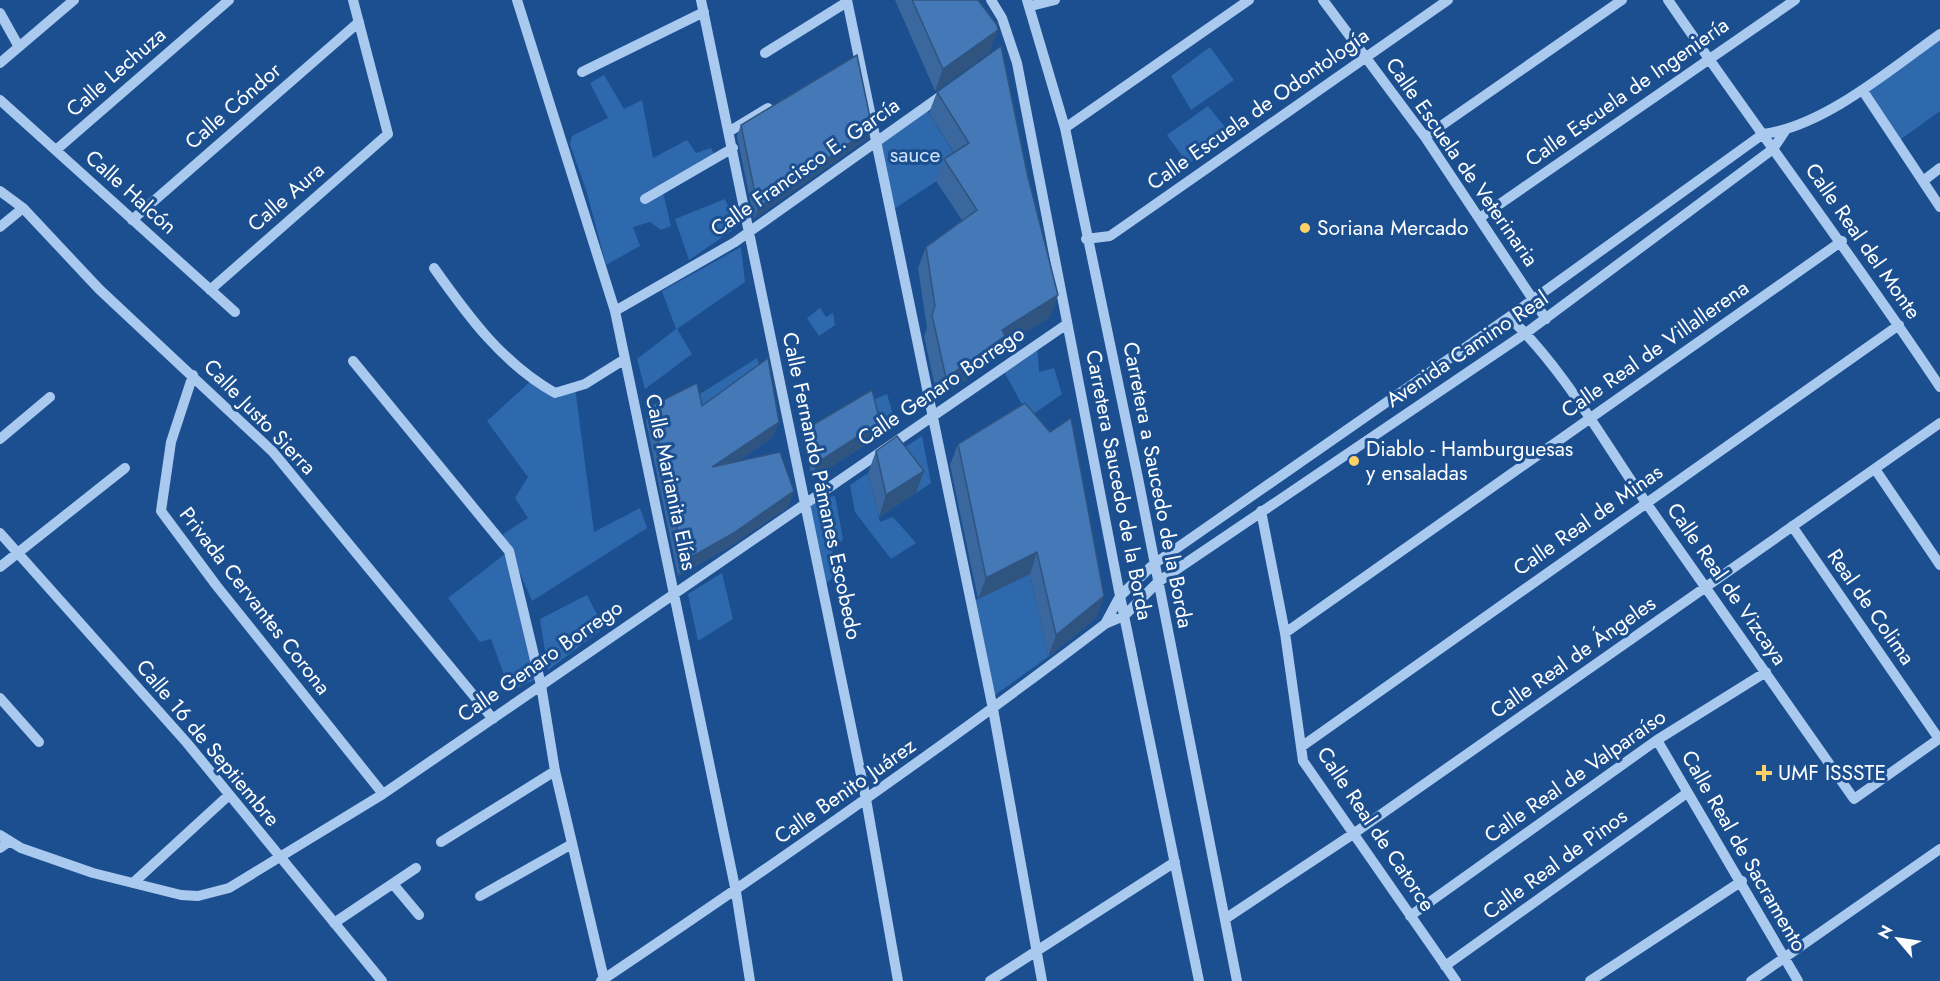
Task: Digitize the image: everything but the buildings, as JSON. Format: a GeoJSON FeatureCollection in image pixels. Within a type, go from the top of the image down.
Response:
{"type":"FeatureCollection","features":[{"type":"Feature","properties":{"kind":"street"},"geometry":{"type":"LineString","coordinates":[[0,63],[74,0]]}},
{"type":"Feature","properties":{"kind":"street","name":"Calle Lechuza"},"geometry":{"type":"LineString","coordinates":[[56,150],[230,0]]}},
{"type":"Feature","properties":{"kind":"street"},"geometry":{"type":"LineString","coordinates":[[354,0],[359,22]]}},
{"type":"Feature","properties":{"kind":"street","name":"Calle Marianita Elías"},"geometry":{"type":"LineString","coordinates":[[517,0],[615,311],[736,892],[750,981]]}},
{"type":"Feature","properties":{"kind":"street","name":"Calle Fernando Pámanes Escobedo"},"geometry":{"type":"LineString","coordinates":[[701,0],[730,131],[866,799],[898,981]]}},
{"type":"Feature","properties":{"kind":"street","name":"Carretera Saucedo de la Borda"},"geometry":{"type":"LineString","coordinates":[[991,0],[1002,18],[1006,49],[1017,63],[1120,596],[1199,981]]}},
{"type":"Feature","properties":{"kind":"street"},"geometry":{"type":"LineString","coordinates":[[1029,3],[1055,0]]}},
{"type":"Feature","properties":{"kind":"street"},"geometry":{"type":"LineString","coordinates":[[1065,128],[1249,0]]}},
{"type":"Feature","properties":{"kind":"street","name":"Calle Escuela de Veterinaria"},"geometry":{"type":"LineString","coordinates":[[1323,0],[1425,137],[1481,217],[1546,319]]}},
{"type":"Feature","properties":{"kind":"street","name":"Calle Escuela de Odontología"},"geometry":{"type":"LineString","coordinates":[[1086,239],[1110,236],[1448,0]]}},
{"type":"Feature","properties":{"kind":"street"},"geometry":{"type":"LineString","coordinates":[[1425,137],[1622,0]]}},
{"type":"Feature","properties":{"kind":"street","name":"Calle Real del Monte"},"geometry":{"type":"LineString","coordinates":[[1668,0],[1708,59],[1842,242],[1940,387]]}},
{"type":"Feature","properties":{"kind":"street","name":"Calle Escuela de Ingeniería"},"geometry":{"type":"LineString","coordinates":[[1481,217],[1795,0]]}},
{"type":"Feature","properties":{"kind":"street"},"geometry":{"type":"LineString","coordinates":[[765,53],[847,1],[854,57],[877,141],[993,709],[1042,981]]}},
{"type":"Feature","properties":{"kind":"street","name":"Carretera a Saucedo de la Borda"},"geometry":{"type":"LineString","coordinates":[[1029,3],[1065,128],[1237,981]]}},
{"type":"Feature","properties":{"kind":"street"},"geometry":{"type":"LineString","coordinates":[[582,72],[704,12]]}},
{"type":"Feature","properties":{"kind":"street"},"geometry":{"type":"LineString","coordinates":[[0,13],[19,46]]}},
{"type":"Feature","properties":{"kind":"street","name":"Calle Aura"},"geometry":{"type":"LineString","coordinates":[[210,290],[388,134],[359,22]]}},
{"type":"Feature","properties":{"kind":"street","name":"Calle Cóndor"},"geometry":{"type":"LineString","coordinates":[[132,220],[359,22]]}},
{"type":"Feature","properties":{"kind":"street","name":"Avenida Camino Real"},"geometry":{"type":"LineString","coordinates":[[1120,596],[1154,564],[1509,317],[1763,134],[1785,131],[1863,90],[1940,34]]}},
{"type":"Feature","properties":{"kind":"street","name":"Calle Francisco E. García"},"geometry":{"type":"LineString","coordinates":[[615,311],[750,231],[954,87]]}},
{"type":"Feature","properties":{"kind":"street"},"geometry":{"type":"LineString","coordinates":[[1863,90],[1940,207]]}},
{"type":"Feature","properties":{"kind":"street","name":"Calle Halcón"},"geometry":{"type":"LineString","coordinates":[[0,100],[235,312]]}},
{"type":"Feature","properties":{"kind":"street"},"geometry":{"type":"LineString","coordinates":[[730,131],[780,102]]}},
{"type":"Feature","properties":{"kind":"street","name":"Avenida Camino Real"},"geometry":{"type":"LineString","coordinates":[[1124,616],[1158,582],[1546,319],[1773,149],[1785,131]]}},
{"type":"Feature","properties":{"kind":"street"},"geometry":{"type":"LineString","coordinates":[[645,199],[733,148]]}},
{"type":"Feature","properties":{"kind":"street"},"geometry":{"type":"LineString","coordinates":[[1923,181],[1940,168]]}},
{"type":"Feature","properties":{"kind":"street","name":"Calle Justo Sierra"},"geometry":{"type":"LineString","coordinates":[[0,191],[23,208],[99,289],[273,452],[493,718]]}},
{"type":"Feature","properties":{"kind":"street"},"geometry":{"type":"LineString","coordinates":[[0,227],[23,208]]}},
{"type":"Feature","properties":{"kind":"street","name":"Calle Real de Villallerena"},"geometry":{"type":"LineString","coordinates":[[1285,633],[1842,242]]}},
{"type":"Feature","properties":{"kind":"street"},"geometry":{"type":"LineString","coordinates":[[434,268],[473,323],[502,353],[532,380],[555,393],[585,384],[625,358]]}},
{"type":"Feature","properties":{"kind":"street","name":"Calle Real de Vizcaya"},"geometry":{"type":"LineString","coordinates":[[1509,317],[1526,333],[1590,418],[1854,799],[1939,739]]}},
{"type":"Feature","properties":{"kind":"street","name":"Calle Genaro Borrego"},"geometry":{"type":"LineString","coordinates":[[0,835],[93,873],[181,896],[198,896],[229,888],[383,794],[1068,324]]}},
{"type":"Feature","properties":{"kind":"street","name":"Calle Real de Minas"},"geometry":{"type":"LineString","coordinates":[[1301,747],[1899,325]]}},
{"type":"Feature","properties":{"kind":"street"},"geometry":{"type":"LineString","coordinates":[[353,360],[509,551],[541,685],[555,771],[603,980]]}},
{"type":"Feature","properties":{"kind":"street","name":"Privada Cervantes Corona"},"geometry":{"type":"LineString","coordinates":[[193,375],[171,442],[161,511],[216,585],[383,794]]}},
{"type":"Feature","properties":{"kind":"street"},"geometry":{"type":"LineString","coordinates":[[0,439],[50,397]]}},
{"type":"Feature","properties":{"kind":"street","name":"Calle Real de Ángeles"},"geometry":{"type":"LineString","coordinates":[[1226,919],[1353,834],[1940,423]]}},
{"type":"Feature","properties":{"kind":"street"},"geometry":{"type":"LineString","coordinates":[[0,567],[124,468]]}},
{"type":"Feature","properties":{"kind":"street"},"geometry":{"type":"LineString","coordinates":[[1875,469],[1940,565]]}},
{"type":"Feature","properties":{"kind":"street","name":"Calle Real de Catorce"},"geometry":{"type":"LineString","coordinates":[[1261,511],[1285,633],[1303,761],[1456,981]]}},
{"type":"Feature","properties":{"kind":"street","name":"Real de Colima"},"geometry":{"type":"LineString","coordinates":[[1792,526],[1939,739]]}},
{"type":"Feature","properties":{"kind":"street","name":"Calle 16 de Septiembre"},"geometry":{"type":"LineString","coordinates":[[0,533],[187,743],[334,923],[376,979]]}},
{"type":"Feature","properties":{"kind":"street","name":"Calle Benito Juárez"},"geometry":{"type":"LineString","coordinates":[[1105,624],[1120,596]]}},
{"type":"Feature","properties":{"kind":"street","name":"Calle Benito Juárez"},"geometry":{"type":"LineString","coordinates":[[603,980],[736,892],[993,709],[1105,624],[1124,616]]}},
{"type":"Feature","properties":{"kind":"street","name":"Calle Real de Valparaíso"},"geometry":{"type":"LineString","coordinates":[[1410,916],[1657,740],[1766,672]]}},
{"type":"Feature","properties":{"kind":"street"},"geometry":{"type":"LineString","coordinates":[[0,698],[39,742]]}},
{"type":"Feature","properties":{"kind":"street","name":"Calle Real de Sacramento"},"geometry":{"type":"LineString","coordinates":[[1657,740],[1742,881],[1798,981]]}},
{"type":"Feature","properties":{"kind":"street"},"geometry":{"type":"LineString","coordinates":[[441,842],[555,771]]}},
{"type":"Feature","properties":{"kind":"street","name":"Calle Real de Pinos"},"geometry":{"type":"LineString","coordinates":[[1445,966],[1687,793]]}},
{"type":"Feature","properties":{"kind":"street"},"geometry":{"type":"LineString","coordinates":[[133,883],[229,795]]}},
{"type":"Feature","properties":{"kind":"street"},"geometry":{"type":"LineString","coordinates":[[0,848],[10,841]]}},
{"type":"Feature","properties":{"kind":"street"},"geometry":{"type":"LineString","coordinates":[[480,896],[572,844]]}},
{"type":"Feature","properties":{"kind":"street"},"geometry":{"type":"LineString","coordinates":[[1751,981],[1940,849]]}},
{"type":"Feature","properties":{"kind":"street"},"geometry":{"type":"LineString","coordinates":[[990,981],[1174,862]]}},
{"type":"Feature","properties":{"kind":"street"},"geometry":{"type":"LineString","coordinates":[[334,923],[416,868]]}},
{"type":"Feature","properties":{"kind":"street"},"geometry":{"type":"LineString","coordinates":[[1590,981],[1742,881]]}},
{"type":"Feature","properties":{"kind":"street"},"geometry":{"type":"LineString","coordinates":[[393,884],[419,915]]}},
{"type":"Feature","properties":{"kind":"green space"},"geometry":{"type":"Polygon","coordinates":[[[1940,34],[1940,111],[1897,142],[1863,91],[1940,34]]]}},
{"type":"Feature","properties":{"kind":"green space"},"geometry":{"type":"Polygon","coordinates":[[[1210,47],[1234,80],[1191,110],[1171,76],[1210,47]]]}},
{"type":"Feature","properties":{"kind":"green space"},"geometry":{"type":"Polygon","coordinates":[[[604,75],[624,109],[642,100],[653,158],[687,140],[696,153],[711,148],[714,154],[661,184],[671,226],[661,230],[650,222],[633,227],[640,246],[606,265],[587,193],[570,144],[572,136],[608,118],[590,83],[604,75]]]}},
{"type":"Feature","properties":{"kind":"green space"},"geometry":{"type":"Polygon","coordinates":[[[1208,106],[1231,135],[1188,164],[1167,135],[1208,106]]]}},
{"type":"Feature","properties":{"kind":"green space","name":"sauce"},"geometry":{"type":"Polygon","coordinates":[[[925,107],[961,165],[891,211],[877,141],[925,107]]]}},
{"type":"Feature","properties":{"kind":"green space"},"geometry":{"type":"Polygon","coordinates":[[[725,199],[737,227],[689,260],[675,219],[725,199]]]}},
{"type":"Feature","properties":{"kind":"green space"},"geometry":{"type":"Polygon","coordinates":[[[741,247],[745,282],[677,329],[692,354],[645,389],[637,359],[676,329],[662,291],[741,247]]]}},
{"type":"Feature","properties":{"kind":"green space"},"geometry":{"type":"Polygon","coordinates":[[[820,308],[826,317],[833,313],[835,325],[819,336],[807,318],[820,308]]]}},
{"type":"Feature","properties":{"kind":"green space"},"geometry":{"type":"Polygon","coordinates":[[[1037,344],[1039,372],[1054,368],[1062,394],[1029,417],[1002,368],[1037,344]]]}},
{"type":"Feature","properties":{"kind":"green space"},"geometry":{"type":"Polygon","coordinates":[[[757,358],[762,374],[696,421],[692,399],[757,358]]]}},
{"type":"Feature","properties":{"kind":"green space"},"geometry":{"type":"Polygon","coordinates":[[[532,380],[558,398],[575,387],[594,532],[640,508],[647,528],[532,601],[503,534],[528,518],[515,498],[528,477],[487,421],[532,380]]]}},
{"type":"Feature","properties":{"kind":"green space"},"geometry":{"type":"Polygon","coordinates":[[[887,394],[896,425],[874,439],[868,402],[887,394]]]}},
{"type":"Feature","properties":{"kind":"green space"},"geometry":{"type":"Polygon","coordinates":[[[922,436],[931,483],[916,493],[889,458],[922,436]]]}},
{"type":"Feature","properties":{"kind":"green space"},"geometry":{"type":"Polygon","coordinates":[[[868,473],[880,522],[893,517],[916,543],[891,559],[855,512],[850,485],[868,473]]]}},
{"type":"Feature","properties":{"kind":"green space"},"geometry":{"type":"Polygon","coordinates":[[[835,496],[843,539],[832,551],[840,572],[823,586],[806,502],[835,496]]]}},
{"type":"Feature","properties":{"kind":"green space"},"geometry":{"type":"Polygon","coordinates":[[[509,551],[539,678],[510,691],[491,639],[480,642],[448,598],[509,551]]]}},
{"type":"Feature","properties":{"kind":"green space"},"geometry":{"type":"Polygon","coordinates":[[[722,573],[733,619],[698,641],[688,594],[722,573]]]}},
{"type":"Feature","properties":{"kind":"green space"},"geometry":{"type":"Polygon","coordinates":[[[1030,574],[1048,657],[991,698],[972,602],[1030,574]]]}},
{"type":"Feature","properties":{"kind":"green space"},"geometry":{"type":"Polygon","coordinates":[[[587,595],[604,628],[548,670],[540,619],[587,595]]]}},
{"type":"Feature","properties":{"kind":"place","name":"Soriana Mercado"},"geometry":{"type":"Point","coordinates":[1305,228]}},
{"type":"Feature","properties":{"kind":"place","name":"Diablo - Hamburguesas y ensaladas"},"geometry":{"type":"Point","coordinates":[1354,461]}},
{"type":"Feature","properties":{"kind":"place","name":"UMF ISSSTE"},"geometry":{"type":"Point","coordinates":[1764,773]}}]}
